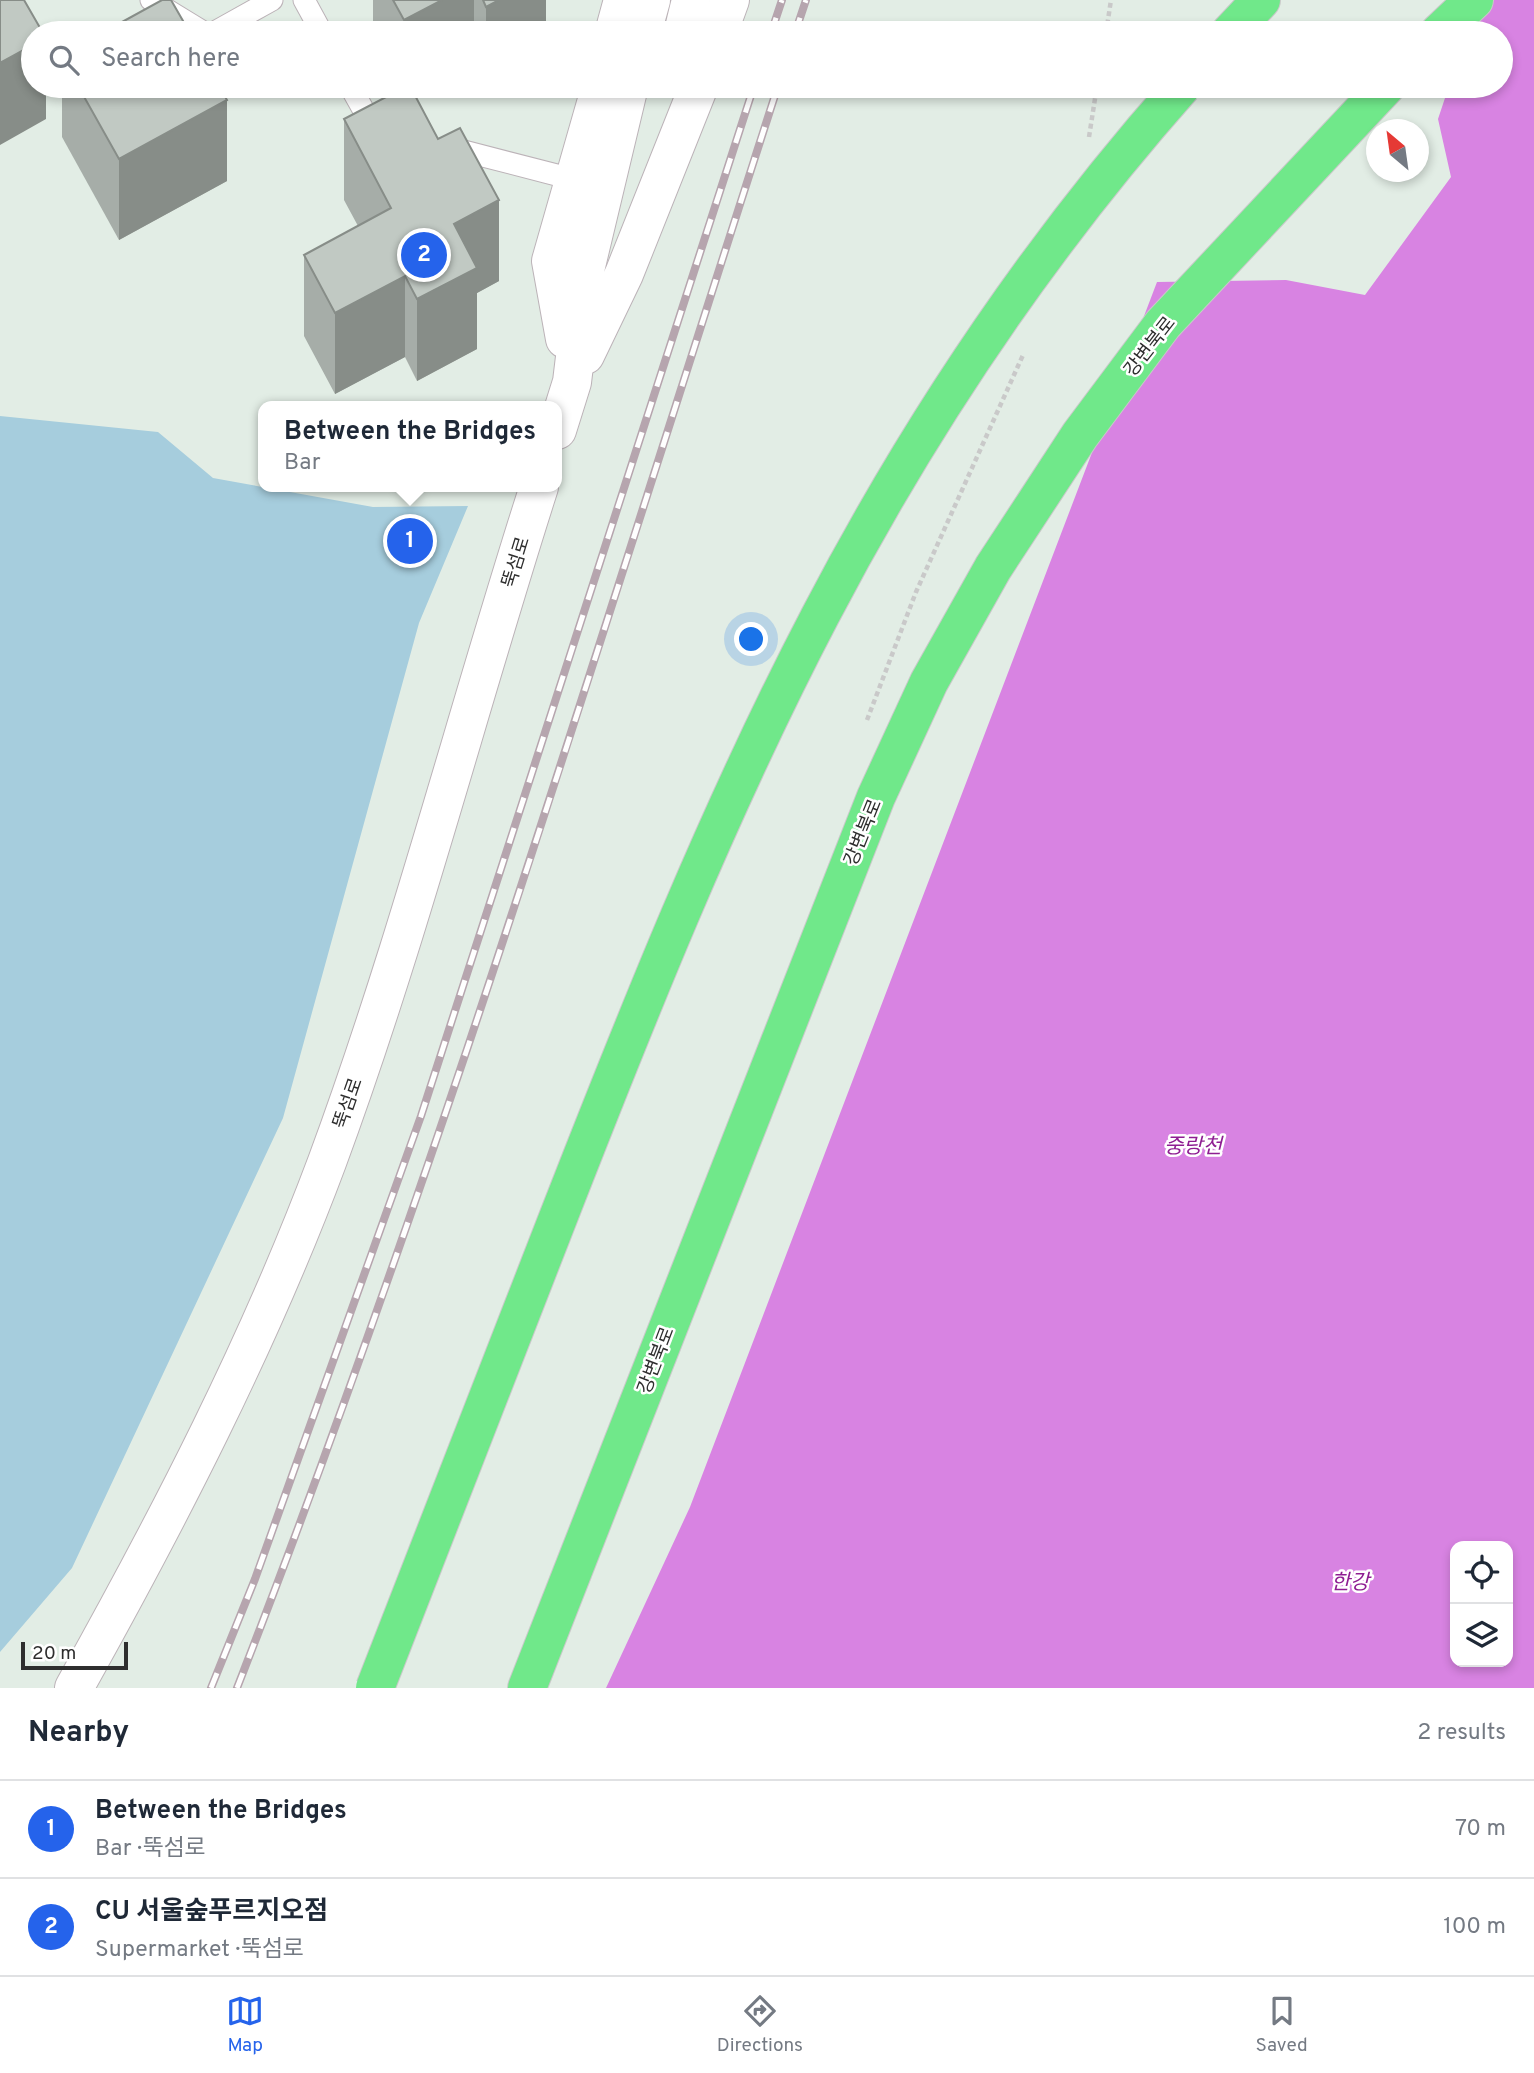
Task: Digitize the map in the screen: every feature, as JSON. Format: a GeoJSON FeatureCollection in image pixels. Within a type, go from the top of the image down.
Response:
{"type":"FeatureCollection","features":[{"type":"Feature","properties":{"kind":"highway"},"geometry":{"type":"LineString","coordinates":[[1241,21],[1261,0]]}},
{"type":"Feature","properties":{"kind":"highway"},"geometry":{"type":"LineString","coordinates":[[1452,21],[1474,0]]}},
{"type":"Feature","properties":{"kind":"highway"},"geometry":{"type":"LineString","coordinates":[[375,1688],[612,1082],[747,767],[819,618],[883,501],[956,383],[1034,270],[1117,159],[1171,98]]}},
{"type":"Feature","properties":{"kind":"highway","name":"강변북로"},"geometry":{"type":"LineString","coordinates":[[527,1688],[876,797],[929,682],[993,568],[1080,435],[1163,324],[1375,98]]}},
{"type":"Feature","properties":{"kind":"main road"},"geometry":{"type":"LineString","coordinates":[[617,21],[623,0]]}},
{"type":"Feature","properties":{"kind":"main road"},"geometry":{"type":"LineString","coordinates":[[645,21],[651,0]]}},
{"type":"Feature","properties":{"kind":"main road"},"geometry":{"type":"LineString","coordinates":[[686,21],[691,0]]}},
{"type":"Feature","properties":{"kind":"main road"},"geometry":{"type":"LineString","coordinates":[[722,21],[730,0]]}},
{"type":"Feature","properties":{"kind":"main road"},"geometry":{"type":"LineString","coordinates":[[572,382],[551,261],[598,98]]}},
{"type":"Feature","properties":{"kind":"main road"},"geometry":{"type":"LineString","coordinates":[[572,382],[586,266],[626,98]]}},
{"type":"Feature","properties":{"kind":"main road"},"geometry":{"type":"LineString","coordinates":[[624,274],[667,98]]}},
{"type":"Feature","properties":{"kind":"main road"},"geometry":{"type":"LineString","coordinates":[[562,414],[572,382],[624,274],[694,98]]}},
{"type":"Feature","properties":{"kind":"main road","name":"뚝섬로"},"geometry":{"type":"LineString","coordinates":[[74,1688],[136,1577],[212,1429],[275,1291],[327,1162],[384,996],[537,492]]}},
{"type":"Feature","properties":{"kind":"lane"},"geometry":{"type":"LineString","coordinates":[[151,0],[185,21]]}},
{"type":"Feature","properties":{"kind":"lane"},"geometry":{"type":"LineString","coordinates":[[234,21],[272,0]]}},
{"type":"Feature","properties":{"kind":"lane"},"geometry":{"type":"LineString","coordinates":[[304,0],[315,21]]}},
{"type":"Feature","properties":{"kind":"lane"},"geometry":{"type":"LineString","coordinates":[[357,98],[373,127],[400,134]]}},
{"type":"Feature","properties":{"kind":"lane"},"geometry":{"type":"LineString","coordinates":[[427,141],[576,180]]}},
{"type":"Feature","properties":{"kind":"path"},"geometry":{"type":"LineString","coordinates":[[1108,21],[1111,0]]}},
{"type":"Feature","properties":{"kind":"path"},"geometry":{"type":"LineString","coordinates":[[1087,149],[1095,98]]}},
{"type":"Feature","properties":{"kind":"shaded area"},"geometry":{"type":"Polygon","coordinates":[[[0,416],[158,432],[213,478],[258,486],[258,492],[290,492],[373,507],[468,506],[419,623],[283,1118],[72,1568],[0,1652],[0,416]]]}},
{"type":"Feature","properties":{"kind":"water","name":"중랑천"},"geometry":{"type":"Polygon","coordinates":[[[1476,0],[1534,0],[1534,1688],[606,1688],[690,1507],[1157,282],[1286,280],[1365,295],[1451,177],[1438,119],[1445,98],[1513,98],[1513,21],[1469,21],[1476,0]]]}},
{"type":"Feature","properties":{"kind":"building"},"geometry":{"type":"Polygon","coordinates":[[[0,0],[24,0],[36,21],[21,21],[21,52],[0,63],[0,0]]]}},
{"type":"Feature","properties":{"kind":"building"},"geometry":{"type":"Polygon","coordinates":[[[162,0],[171,0],[183,21],[124,21],[162,0]]]}},
{"type":"Feature","properties":{"kind":"building"},"geometry":{"type":"Polygon","coordinates":[[[393,0],[442,0],[404,20],[393,0]]]}},
{"type":"Feature","properties":{"kind":"building"},"geometry":{"type":"Polygon","coordinates":[[[483,0],[499,0],[486,7],[483,0]]]}},
{"type":"Feature","properties":{"kind":"building"},"geometry":{"type":"Polygon","coordinates":[[[85,98],[227,100],[119,159],[85,98]]]}},
{"type":"Feature","properties":{"kind":"building"},"geometry":{"type":"Polygon","coordinates":[[[384,98],[416,98],[438,139],[460,128],[499,200],[454,224],[477,268],[417,299],[405,276],[335,313],[304,255],[391,208],[344,119],[384,98]]]}},
{"type":"Feature","properties":{"kind":"railway"},"geometry":{"type":"LineString","coordinates":[[775,21],[782,0]]}},
{"type":"Feature","properties":{"kind":"railway"},"geometry":{"type":"LineString","coordinates":[[799,21],[806,0]]}},
{"type":"Feature","properties":{"kind":"railway"},"geometry":{"type":"LineString","coordinates":[[211,1688],[255,1579],[421,1116],[750,98]]}},
{"type":"Feature","properties":{"kind":"railway"},"geometry":{"type":"LineString","coordinates":[[237,1688],[384,1292],[453,1092],[774,98]]}},
{"type":"Feature","properties":{"kind":"place","name":"CU 서울숲푸르지오점"},"geometry":{"type":"Point","coordinates":[424,255]}},
{"type":"Feature","properties":{"kind":"place","name":"Between the Bridges"},"geometry":{"type":"Point","coordinates":[410,541]}},
{"type":"Feature","properties":{"kind":"water label","name":"한강"},"geometry":{"type":"Point","coordinates":[1350,1582]}}]}
